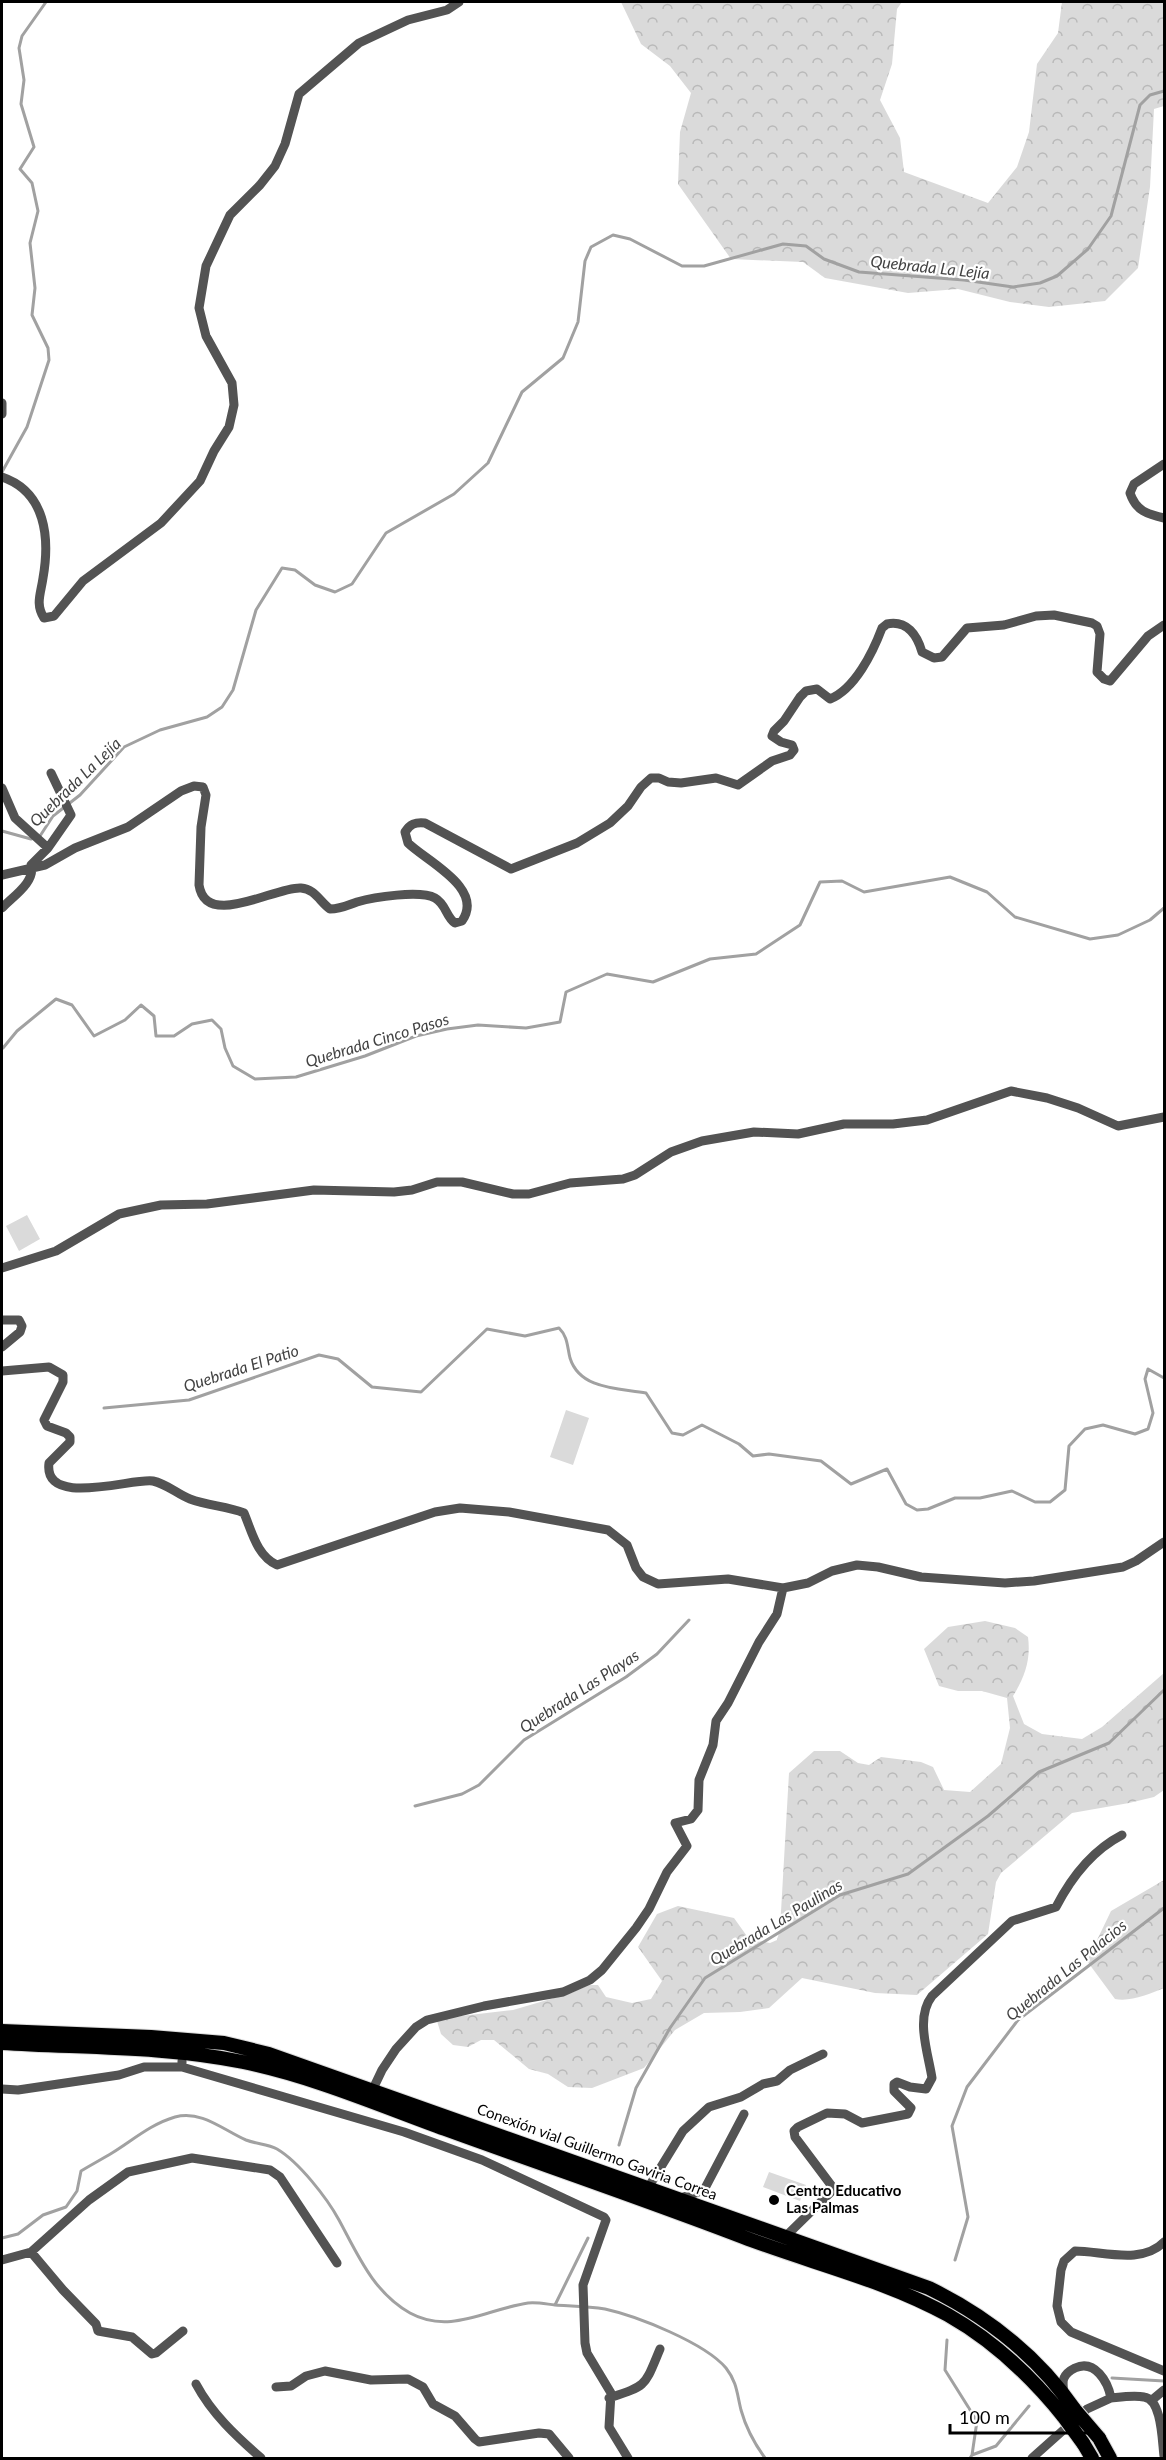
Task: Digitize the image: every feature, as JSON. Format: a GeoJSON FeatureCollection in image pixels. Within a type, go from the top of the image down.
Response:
{"type":"FeatureCollection","features":[{"type":"Feature","properties":{"kind":"highway","name":"Conexión vial Guillermo Gaviria Correa"},"geometry":{"type":"LineString","coordinates":[[2,2031],[151,2037],[224,2043],[269,2054],[920,2285],[959,2303],[1024,2350],[1063,2392],[1069,2413],[1092,2458]]}},
{"type":"Feature","properties":{"kind":"highway","name":"Conexión vial Guillermo Gaviria Correa"},"geometry":{"type":"LineString","coordinates":[[2,2043],[182,2061],[245,2062],[312,2081],[653,2202],[922,2302],[969,2327],[1004,2354],[1099,2438],[1110,2458]]}},
{"type":"Feature","properties":{"kind":"street"},"geometry":{"type":"LineString","coordinates":[[5,478],[30,494],[41,519],[46,544],[39,612],[44,618],[48,618],[54,616],[83,581],[162,523],[200,481],[222,436],[229,427],[234,405],[232,384],[206,336],[200,308],[206,266],[216,240],[230,215],[260,185],[275,166],[285,144],[299,94],[359,43],[408,20],[447,10],[459,2]]}},
{"type":"Feature","properties":{"kind":"street"},"geometry":{"type":"LineString","coordinates":[[2,403],[2,414]]}},
{"type":"Feature","properties":{"kind":"street"},"geometry":{"type":"LineString","coordinates":[[1164,464],[1134,484],[1130,493],[1134,505],[1146,514],[1164,518]]}},
{"type":"Feature","properties":{"kind":"street"},"geometry":{"type":"LineString","coordinates":[[2,875],[45,865],[75,848],[128,827],[181,791],[194,786],[203,787],[206,795],[201,827],[199,885],[206,900],[227,905],[243,904],[275,891],[300,887],[310,889],[330,909],[337,909],[358,902],[426,895],[441,902],[450,919],[455,923],[462,921],[465,916],[466,904],[463,894],[448,873],[408,843],[405,832],[409,825],[417,822],[424,824],[511,869],[577,843],[610,823],[628,806],[641,787],[651,778],[681,783],[716,778],[738,784],[772,761],[790,755],[794,750],[792,745],[775,739],[772,736],[774,731],[807,691],[817,689],[830,699],[837,696],[853,680],[882,628],[887,624],[900,624],[910,629],[917,635],[922,652],[934,658],[942,657],[967,628],[1004,625],[1036,616],[1054,615],[1092,623],[1097,626],[1100,634],[1097,672],[1110,681],[1148,636],[1164,625]]}},
{"type":"Feature","properties":{"kind":"street"},"geometry":{"type":"LineString","coordinates":[[2,908],[28,883],[31,865],[71,815],[51,773]]}},
{"type":"Feature","properties":{"kind":"street"},"geometry":{"type":"LineString","coordinates":[[2,788],[15,818],[45,846]]}},
{"type":"Feature","properties":{"kind":"street"},"geometry":{"type":"LineString","coordinates":[[2,1268],[56,1251],[119,1214],[160,1205],[207,1204],[314,1190],[394,1192],[412,1190],[437,1182],[462,1182],[513,1194],[529,1194],[570,1183],[623,1179],[635,1175],[671,1152],[724,1136],[754,1132],[798,1134],[844,1124],[893,1124],[927,1120],[1011,1091],[1047,1098],[1078,1108],[1118,1126],[1164,1117]]}},
{"type":"Feature","properties":{"kind":"street"},"geometry":{"type":"LineString","coordinates":[[2,1320],[19,1320],[22,1326],[20,1332],[2,1347]]}},
{"type":"Feature","properties":{"kind":"street"},"geometry":{"type":"LineString","coordinates":[[2,1371],[49,1367],[63,1376],[63,1382],[44,1420],[47,1426],[66,1433],[70,1437],[70,1442],[49,1463],[52,1476],[57,1482],[69,1488],[88,1488],[113,1487],[143,1480],[154,1481],[191,1500],[244,1513],[263,1554],[270,1562],[278,1565],[435,1512],[460,1508],[508,1512],[608,1530],[627,1545],[636,1568],[643,1577],[658,1584],[728,1579],[783,1588],[857,1565],[878,1567],[921,1577],[1005,1583],[1035,1581],[1123,1567],[1164,1542]]}},
{"type":"Feature","properties":{"kind":"street"},"geometry":{"type":"LineString","coordinates":[[372,2091],[396,2049],[416,2027],[427,2020],[484,2006],[563,1992],[590,1980],[602,1970],[650,1909],[667,1872],[687,1846],[675,1822],[691,1819],[698,1810],[699,1780],[713,1745],[716,1721],[777,1614],[783,1588]]}},
{"type":"Feature","properties":{"kind":"street"},"geometry":{"type":"LineString","coordinates":[[785,2237],[834,2189],[795,2137],[794,2131],[827,2113],[845,2114],[862,2122],[908,2114],[910,2108],[894,2091],[894,2084],[897,2082],[910,2087],[926,2089],[930,2084],[932,2078],[922,2018],[926,2004],[932,1996],[1012,1922],[1056,1907],[1067,1888],[1097,1851],[1122,1835]]}},
{"type":"Feature","properties":{"kind":"street"},"geometry":{"type":"LineString","coordinates":[[648,2188],[683,2131],[709,2107],[741,2097],[763,2084],[777,2081],[790,2070],[823,2054]]}},
{"type":"Feature","properties":{"kind":"street"},"geometry":{"type":"LineString","coordinates":[[2,2089],[18,2090],[119,2075],[144,2067],[182,2061],[404,2132],[482,2160],[601,2215],[606,2220],[584,2285],[585,2343],[587,2354],[610,2392],[609,2427],[628,2458]]}},
{"type":"Feature","properties":{"kind":"street"},"geometry":{"type":"LineString","coordinates":[[678,2199],[704,2190],[744,2114]]}},
{"type":"Feature","properties":{"kind":"street"},"geometry":{"type":"LineString","coordinates":[[2,2260],[32,2252],[108,2184],[128,2172],[192,2158],[270,2170],[280,2177],[337,2263]]}},
{"type":"Feature","properties":{"kind":"street"},"geometry":{"type":"LineString","coordinates":[[704,2190],[710,2210]]}},
{"type":"Feature","properties":{"kind":"street"},"geometry":{"type":"LineString","coordinates":[[1162,2369],[1071,2332],[1061,2322],[1058,2288],[1064,2261],[1074,2251],[1141,2254],[1160,2247],[1164,2242]]}},
{"type":"Feature","properties":{"kind":"street"},"geometry":{"type":"LineString","coordinates":[[32,2252],[63,2290],[96,2324],[100,2332],[132,2337],[154,2355],[183,2331]]}},
{"type":"Feature","properties":{"kind":"street"},"geometry":{"type":"LineString","coordinates":[[609,2398],[640,2388],[646,2381],[660,2349]]}},
{"type":"Feature","properties":{"kind":"street"},"geometry":{"type":"LineString","coordinates":[[1063,2392],[1063,2381],[1070,2372],[1079,2367],[1089,2366],[1106,2382],[1111,2398]]}},
{"type":"Feature","properties":{"kind":"street"},"geometry":{"type":"LineString","coordinates":[[276,2387],[287,2387],[306,2376],[325,2371],[371,2380],[408,2379],[423,2387],[434,2404],[455,2416],[479,2442],[539,2433],[549,2434],[569,2458]]}},
{"type":"Feature","properties":{"kind":"street"},"geometry":{"type":"LineString","coordinates":[[196,2384],[214,2412],[261,2458]]}},
{"type":"Feature","properties":{"kind":"street"},"geometry":{"type":"LineString","coordinates":[[1152,2400],[1164,2390]]}},
{"type":"Feature","properties":{"kind":"street"},"geometry":{"type":"LineString","coordinates":[[1032,2458],[1087,2409],[1111,2398],[1145,2397],[1152,2400],[1157,2407],[1164,2456]]}},
{"type":"Feature","properties":{"kind":"green space"},"geometry":{"type":"Polygon","coordinates":[[[621,2],[902,2],[897,9],[892,64],[880,100],[900,138],[904,172],[988,203],[1017,167],[1029,132],[1037,64],[1058,33],[1062,2],[1164,2],[1164,106],[1154,109],[1150,187],[1138,268],[1105,301],[1049,307],[1010,302],[958,289],[908,293],[825,278],[803,262],[731,259],[678,184],[680,132],[691,93],[670,66],[641,44],[621,2]]]}},
{"type":"Feature","properties":{"kind":"green space"},"geometry":{"type":"Polygon","coordinates":[[[27,1215],[40,1239],[19,1251],[6,1226],[27,1215]]]}},
{"type":"Feature","properties":{"kind":"green space"},"geometry":{"type":"Polygon","coordinates":[[[566,1410],[589,1418],[573,1465],[550,1457],[566,1410]]]}},
{"type":"Feature","properties":{"kind":"green space"},"geometry":{"type":"Polygon","coordinates":[[[985,1621],[1015,1628],[1028,1637],[1029,1653],[1026,1668],[1013,1696],[1024,1724],[1042,1734],[1082,1739],[1102,1727],[1164,1673],[1164,1790],[1154,1797],[1072,1813],[1001,1873],[996,1882],[988,1934],[917,1995],[875,1993],[802,1978],[769,2008],[704,2013],[675,2030],[644,2068],[592,2088],[568,2087],[548,2074],[529,2069],[494,2040],[481,2040],[468,2047],[453,2045],[441,2034],[437,2021],[444,2018],[513,2010],[571,1993],[589,1985],[598,1985],[606,1997],[632,2003],[651,1999],[662,1981],[638,1947],[657,1914],[678,1906],[734,1918],[749,1939],[770,1943],[777,1940],[780,1929],[789,1773],[814,1751],[840,1751],[858,1763],[869,1765],[881,1757],[921,1762],[933,1767],[944,1790],[970,1792],[1001,1764],[1010,1728],[1007,1698],[982,1691],[958,1691],[939,1686],[924,1649],[948,1627],[985,1621]]]}},
{"type":"Feature","properties":{"kind":"green space"},"geometry":{"type":"Polygon","coordinates":[[[1164,1880],[1164,1988],[1134,1998],[1115,1999],[1087,1961],[1111,1911],[1164,1880]]]}},
{"type":"Feature","properties":{"kind":"green space"},"geometry":{"type":"Polygon","coordinates":[[[769,2172],[806,2185],[800,2201],[763,2187],[769,2172]]]}},
{"type":"Feature","properties":{"kind":"waterway"},"geometry":{"type":"LineString","coordinates":[[2,472],[27,427],[49,360],[48,348],[32,315],[35,288],[30,243],[38,211],[32,183],[20,169],[34,147],[21,104],[24,80],[19,48],[22,36],[46,2]]}},
{"type":"Feature","properties":{"kind":"waterway","name":"Quebrada La Lejía"},"geometry":{"type":"LineString","coordinates":[[2,831],[31,839],[40,836],[53,816],[80,795],[124,747],[160,730],[207,717],[222,707],[233,690],[256,610],[282,568],[295,570],[315,585],[335,592],[352,584],[386,533],[454,494],[488,463],[522,392],[563,358],[578,322],[585,261],[591,247],[613,235],[630,239],[682,266],[704,266],[783,244],[806,246],[824,259],[859,272],[964,280],[1013,287],[1040,283],[1057,276],[1088,249],[1111,216],[1140,105],[1150,95],[1164,91]]}},
{"type":"Feature","properties":{"kind":"waterway","name":"Quebrada Cinco Pasos"},"geometry":{"type":"LineString","coordinates":[[2,1048],[17,1031],[56,999],[72,1005],[94,1036],[125,1020],[141,1005],[154,1016],[156,1036],[174,1036],[192,1024],[212,1020],[221,1029],[225,1048],[233,1066],[255,1079],[296,1077],[365,1056],[416,1036],[447,1029],[478,1025],[526,1028],[560,1022],[566,992],[607,974],[653,982],[710,959],[756,954],[800,925],[820,882],[842,881],[864,892],[950,877],[987,892],[1015,917],[1090,939],[1118,935],[1150,920],[1164,908]]}},
{"type":"Feature","properties":{"kind":"waterway","name":"Quebrada El Patio"},"geometry":{"type":"LineString","coordinates":[[104,1408],[189,1400],[319,1355],[338,1359],[372,1387],[421,1392],[487,1329],[525,1336],[559,1328],[566,1338],[570,1358],[582,1376],[602,1386],[646,1393],[672,1433],[683,1435],[702,1425],[739,1444],[753,1456],[769,1454],[821,1461],[851,1484],[887,1469],[906,1504],[917,1510],[928,1509],[955,1498],[980,1498],[1012,1491],[1035,1502],[1050,1502],[1065,1490],[1069,1446],[1085,1429],[1103,1425],[1135,1434],[1148,1429],[1153,1413],[1145,1379],[1148,1369],[1164,1378]]}},
{"type":"Feature","properties":{"kind":"waterway","name":"Quebrada Las Playas"},"geometry":{"type":"LineString","coordinates":[[415,1806],[462,1794],[479,1785],[524,1740],[626,1677],[657,1654],[689,1620]]}},
{"type":"Feature","properties":{"kind":"waterway","name":"Quebrada Las Paulinas"},"geometry":{"type":"LineString","coordinates":[[619,2145],[636,2088],[670,2028],[705,1978],[840,1895],[908,1874],[988,1816],[1039,1772],[1109,1743],[1164,1690]]}},
{"type":"Feature","properties":{"kind":"waterway","name":"Quebrada Las Palacios"},"geometry":{"type":"LineString","coordinates":[[955,2260],[968,2217],[952,2126],[967,2087],[1018,2020],[1164,1908]]}},
{"type":"Feature","properties":{"kind":"waterway"},"geometry":{"type":"LineString","coordinates":[[2,2238],[18,2234],[43,2215],[66,2207],[77,2191],[81,2171],[166,2120],[194,2116],[212,2122],[246,2140],[277,2149],[294,2162],[327,2201],[376,2284],[386,2295],[410,2313],[440,2322],[469,2318],[528,2303],[599,2308],[652,2324],[703,2349],[730,2373],[745,2423],[765,2458]]}},
{"type":"Feature","properties":{"kind":"waterway","name":"Quebrada Las Paulinas"},"geometry":{"type":"LineString","coordinates":[[555,2305],[588,2238]]}},
{"type":"Feature","properties":{"kind":"waterway","name":"Quebrada Las Palacios"},"geometry":{"type":"LineString","coordinates":[[947,2340],[945,2370],[977,2421],[972,2455]]}},
{"type":"Feature","properties":{"kind":"waterway"},"geometry":{"type":"LineString","coordinates":[[1112,2378],[1164,2381]]}},
{"type":"Feature","properties":{"kind":"waterway"},"geometry":{"type":"LineString","coordinates":[[970,2458],[972,2455],[996,2446],[1029,2406]]}},
{"type":"Feature","properties":{"kind":"place","name":"Centro Educativo Las Palmas"},"geometry":{"type":"Point","coordinates":[774,2200]}}]}
